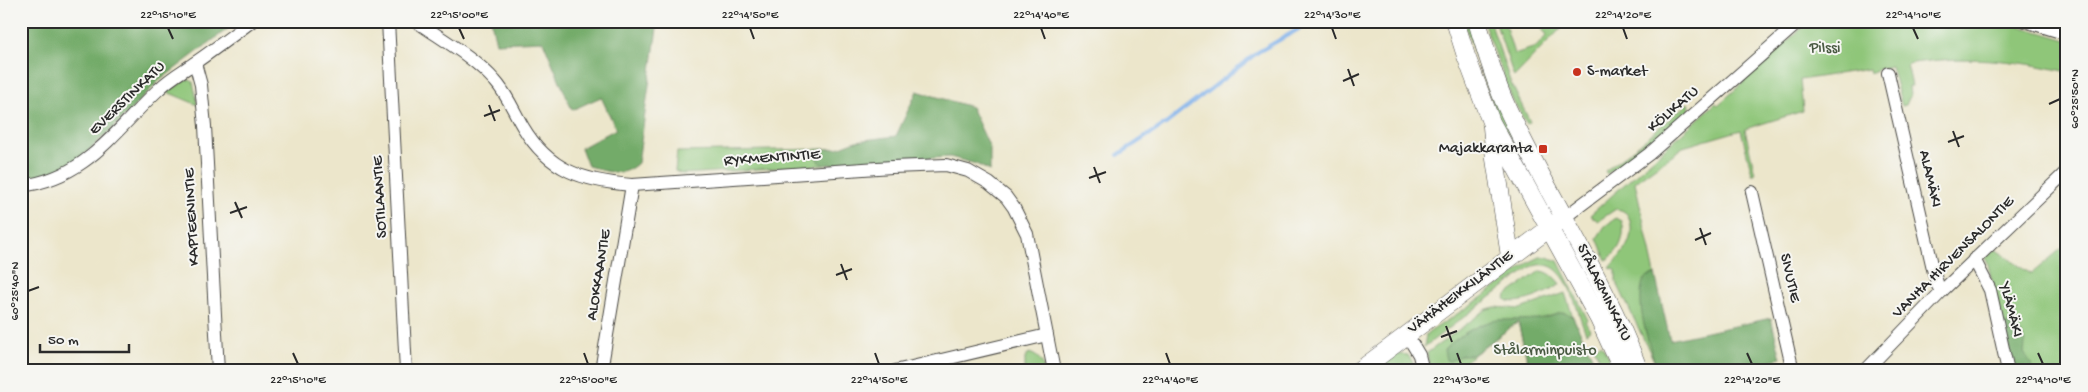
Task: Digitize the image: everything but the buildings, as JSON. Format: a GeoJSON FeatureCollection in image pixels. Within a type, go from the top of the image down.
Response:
{"type":"FeatureCollection","features":[{"type":"Feature","properties":{"kind":"main road"},"geometry":{"type":"LineString","coordinates":[[1455,21],[1491,122],[1510,256]]}},
{"type":"Feature","properties":{"kind":"main road","name":"STÅLARMINKATU"},"geometry":{"type":"LineString","coordinates":[[1477,21],[1504,99],[1611,305],[1639,371]]}},
{"type":"Feature","properties":{"kind":"main road","name":"STÅLARMINKATU"},"geometry":{"type":"LineString","coordinates":[[1491,122],[1599,319],[1623,371]]}},
{"type":"Feature","properties":{"kind":"main road","name":"VÄHÄHEIKKILÄNTIE"},"geometry":{"type":"LineString","coordinates":[[1359,371],[1564,217]]}},
{"type":"Feature","properties":{"kind":"street","name":"EVERSTINKATU"},"geometry":{"type":"LineString","coordinates":[[21,186],[38,184],[80,165],[101,148],[158,89],[252,21]]}},
{"type":"Feature","properties":{"kind":"street","name":"SOTILAANTIE"},"geometry":{"type":"LineString","coordinates":[[388,21],[406,371]]}},
{"type":"Feature","properties":{"kind":"street","name":"RYKMENTINTIE"},"geometry":{"type":"LineString","coordinates":[[416,21],[463,54],[496,82],[532,142],[550,160],[582,177],[610,183],[632,185],[892,167],[946,166],[968,171],[989,183],[1006,197],[1014,208],[1027,234],[1054,371]]}},
{"type":"Feature","properties":{"kind":"street","name":"KÖLIKATU"},"geometry":{"type":"LineString","coordinates":[[1564,217],[1649,154],[1800,21]]}},
{"type":"Feature","properties":{"kind":"street"},"geometry":{"type":"LineString","coordinates":[[2024,21],[2067,34]]}},
{"type":"Feature","properties":{"kind":"street","name":"KAPTEENINTIE"},"geometry":{"type":"LineString","coordinates":[[195,63],[201,85],[205,129],[218,371]]}},
{"type":"Feature","properties":{"kind":"street","name":"ALAMÄKI"},"geometry":{"type":"LineString","coordinates":[[1888,73],[1934,273],[1938,286],[1942,291]]}},
{"type":"Feature","properties":{"kind":"street","name":"VANHA HIRVENSALONTIE"},"geometry":{"type":"LineString","coordinates":[[1865,371],[1974,259],[2067,171]]}},
{"type":"Feature","properties":{"kind":"street","name":"ALOKKAANTIE"},"geometry":{"type":"LineString","coordinates":[[601,371],[632,185]]}},
{"type":"Feature","properties":{"kind":"street","name":"SIVUTIE"},"geometry":{"type":"LineString","coordinates":[[1752,192],[1793,371]]}},
{"type":"Feature","properties":{"kind":"street","name":"YLÄMÄKI"},"geometry":{"type":"LineString","coordinates":[[1974,259],[1990,290],[2008,371]]}},
{"type":"Feature","properties":{"kind":"street"},"geometry":{"type":"LineString","coordinates":[[895,371],[1047,335]]}},
{"type":"Feature","properties":{"kind":"street"},"geometry":{"type":"LineString","coordinates":[[1407,335],[1419,355],[1424,371]]}},
{"type":"Feature","properties":{"kind":"green space"},"geometry":{"type":"Polygon","coordinates":[[[21,21],[238,21],[159,81],[75,163],[44,176],[21,180],[21,21]]]}},
{"type":"Feature","properties":{"kind":"green space"},"geometry":{"type":"Polygon","coordinates":[[[491,21],[658,21],[638,163],[626,171],[620,172],[588,166],[581,148],[616,129],[601,97],[572,110],[543,41],[496,43],[491,21]]]}},
{"type":"Feature","properties":{"kind":"green space"},"geometry":{"type":"Polygon","coordinates":[[[1463,21],[1470,21],[1521,149],[1518,150],[1497,115],[1463,21]]]}},
{"type":"Feature","properties":{"kind":"green space"},"geometry":{"type":"Polygon","coordinates":[[[1483,21],[1490,21],[1510,81],[1530,122],[1527,124],[1513,101],[1483,21]]]}},
{"type":"Feature","properties":{"kind":"green space"},"geometry":{"type":"Polygon","coordinates":[[[1495,21],[1504,21],[1514,54],[1536,47],[1547,35],[1535,21],[1546,21],[1545,23],[1549,27],[1556,21],[1564,21],[1565,24],[1514,77],[1495,21]]]}},
{"type":"Feature","properties":{"kind":"green space","name":"Pilssi"},"geometry":{"type":"Polygon","coordinates":[[[1810,21],[2002,21],[2067,40],[2067,72],[2007,61],[1967,59],[1907,64],[1912,86],[1909,86],[1910,96],[1906,105],[1902,106],[1891,66],[1870,73],[1869,69],[1800,80],[1803,111],[1745,129],[1755,174],[1752,174],[1741,130],[1683,147],[1635,182],[1655,274],[1648,276],[1644,324],[1655,363],[1616,281],[1616,270],[1610,268],[1629,241],[1631,228],[1629,218],[1625,212],[1616,209],[1598,221],[1590,215],[1716,103],[1718,105],[1745,81],[1743,79],[1810,21]]]}},
{"type":"Feature","properties":{"kind":"green space"},"geometry":{"type":"Polygon","coordinates":[[[186,80],[193,82],[198,105],[167,92],[186,80]]]}},
{"type":"Feature","properties":{"kind":"green space"},"geometry":{"type":"Polygon","coordinates":[[[917,91],[971,107],[990,148],[990,171],[976,164],[950,157],[823,165],[814,155],[820,149],[838,148],[856,141],[896,136],[917,91]]]}},
{"type":"Feature","properties":{"kind":"green space"},"geometry":{"type":"Polygon","coordinates":[[[1688,103],[1689,111],[1661,137],[1607,174],[1605,171],[1688,103]]]}},
{"type":"Feature","properties":{"kind":"green space"},"geometry":{"type":"Polygon","coordinates":[[[820,149],[814,156],[823,165],[682,174],[675,171],[677,152],[820,149]]]}},
{"type":"Feature","properties":{"kind":"green space"},"geometry":{"type":"Polygon","coordinates":[[[1616,218],[1622,221],[1621,243],[1615,253],[1606,260],[1597,238],[1605,226],[1616,218]]]}},
{"type":"Feature","properties":{"kind":"green space"},"geometry":{"type":"Polygon","coordinates":[[[2067,244],[2067,371],[2015,371],[1986,257],[1995,249],[2031,274],[2067,244]]]}},
{"type":"Feature","properties":{"kind":"green space"},"geometry":{"type":"Polygon","coordinates":[[[1540,257],[1548,257],[1558,261],[1588,320],[1585,321],[1590,330],[1586,333],[1574,298],[1562,275],[1554,268],[1544,265],[1531,267],[1424,347],[1426,335],[1431,331],[1540,257]]]}},
{"type":"Feature","properties":{"kind":"green space"},"geometry":{"type":"Polygon","coordinates":[[[1540,271],[1551,275],[1560,284],[1549,291],[1526,300],[1511,302],[1506,300],[1505,297],[1508,294],[1540,271]]]}},
{"type":"Feature","properties":{"kind":"green space"},"geometry":{"type":"Polygon","coordinates":[[[1655,274],[1670,340],[1771,318],[1781,358],[1726,371],[1657,371],[1641,307],[1642,285],[1648,276],[1655,274]]]}},
{"type":"Feature","properties":{"kind":"green space"},"geometry":{"type":"Polygon","coordinates":[[[1565,293],[1573,317],[1569,314],[1563,314],[1534,320],[1502,321],[1482,325],[1519,321],[1530,371],[1518,322],[1452,371],[1430,371],[1427,353],[1487,309],[1495,307],[1520,309],[1565,293]]]}},
{"type":"Feature","properties":{"kind":"green space","name":"Stålarminpuisto"},"geometry":{"type":"Polygon","coordinates":[[[1566,313],[1573,317],[1599,371],[1530,371],[1518,322],[1473,355],[1462,355],[1450,361],[1446,360],[1444,350],[1449,345],[1469,331],[1491,321],[1537,319],[1566,313]]]}},
{"type":"Feature","properties":{"kind":"green space"},"geometry":{"type":"Polygon","coordinates":[[[2007,323],[2021,333],[2025,343],[2024,353],[2035,371],[2013,371],[2004,324],[2007,323]]]}},
{"type":"Feature","properties":{"kind":"green space"},"geometry":{"type":"Polygon","coordinates":[[[1601,344],[1618,371],[1606,371],[1594,348],[1601,344]]]}},
{"type":"Feature","properties":{"kind":"green space"},"geometry":{"type":"Polygon","coordinates":[[[1029,353],[1040,359],[1043,371],[1025,371],[1025,358],[1029,353]]]}},
{"type":"Feature","properties":{"kind":"green space"},"geometry":{"type":"Polygon","coordinates":[[[1398,354],[1408,355],[1418,371],[1373,371],[1398,354]]]}},
{"type":"Feature","properties":{"kind":"waterway"},"geometry":{"type":"LineString","coordinates":[[1118,155],[1167,123],[1258,52],[1313,21]]}},
{"type":"Feature","properties":{"kind":"place","name":"S-market"},"geometry":{"type":"Point","coordinates":[1577,72]}},
{"type":"Feature","properties":{"kind":"place","name":"Majakkaranta"},"geometry":{"type":"Point","coordinates":[1543,149]}}]}
